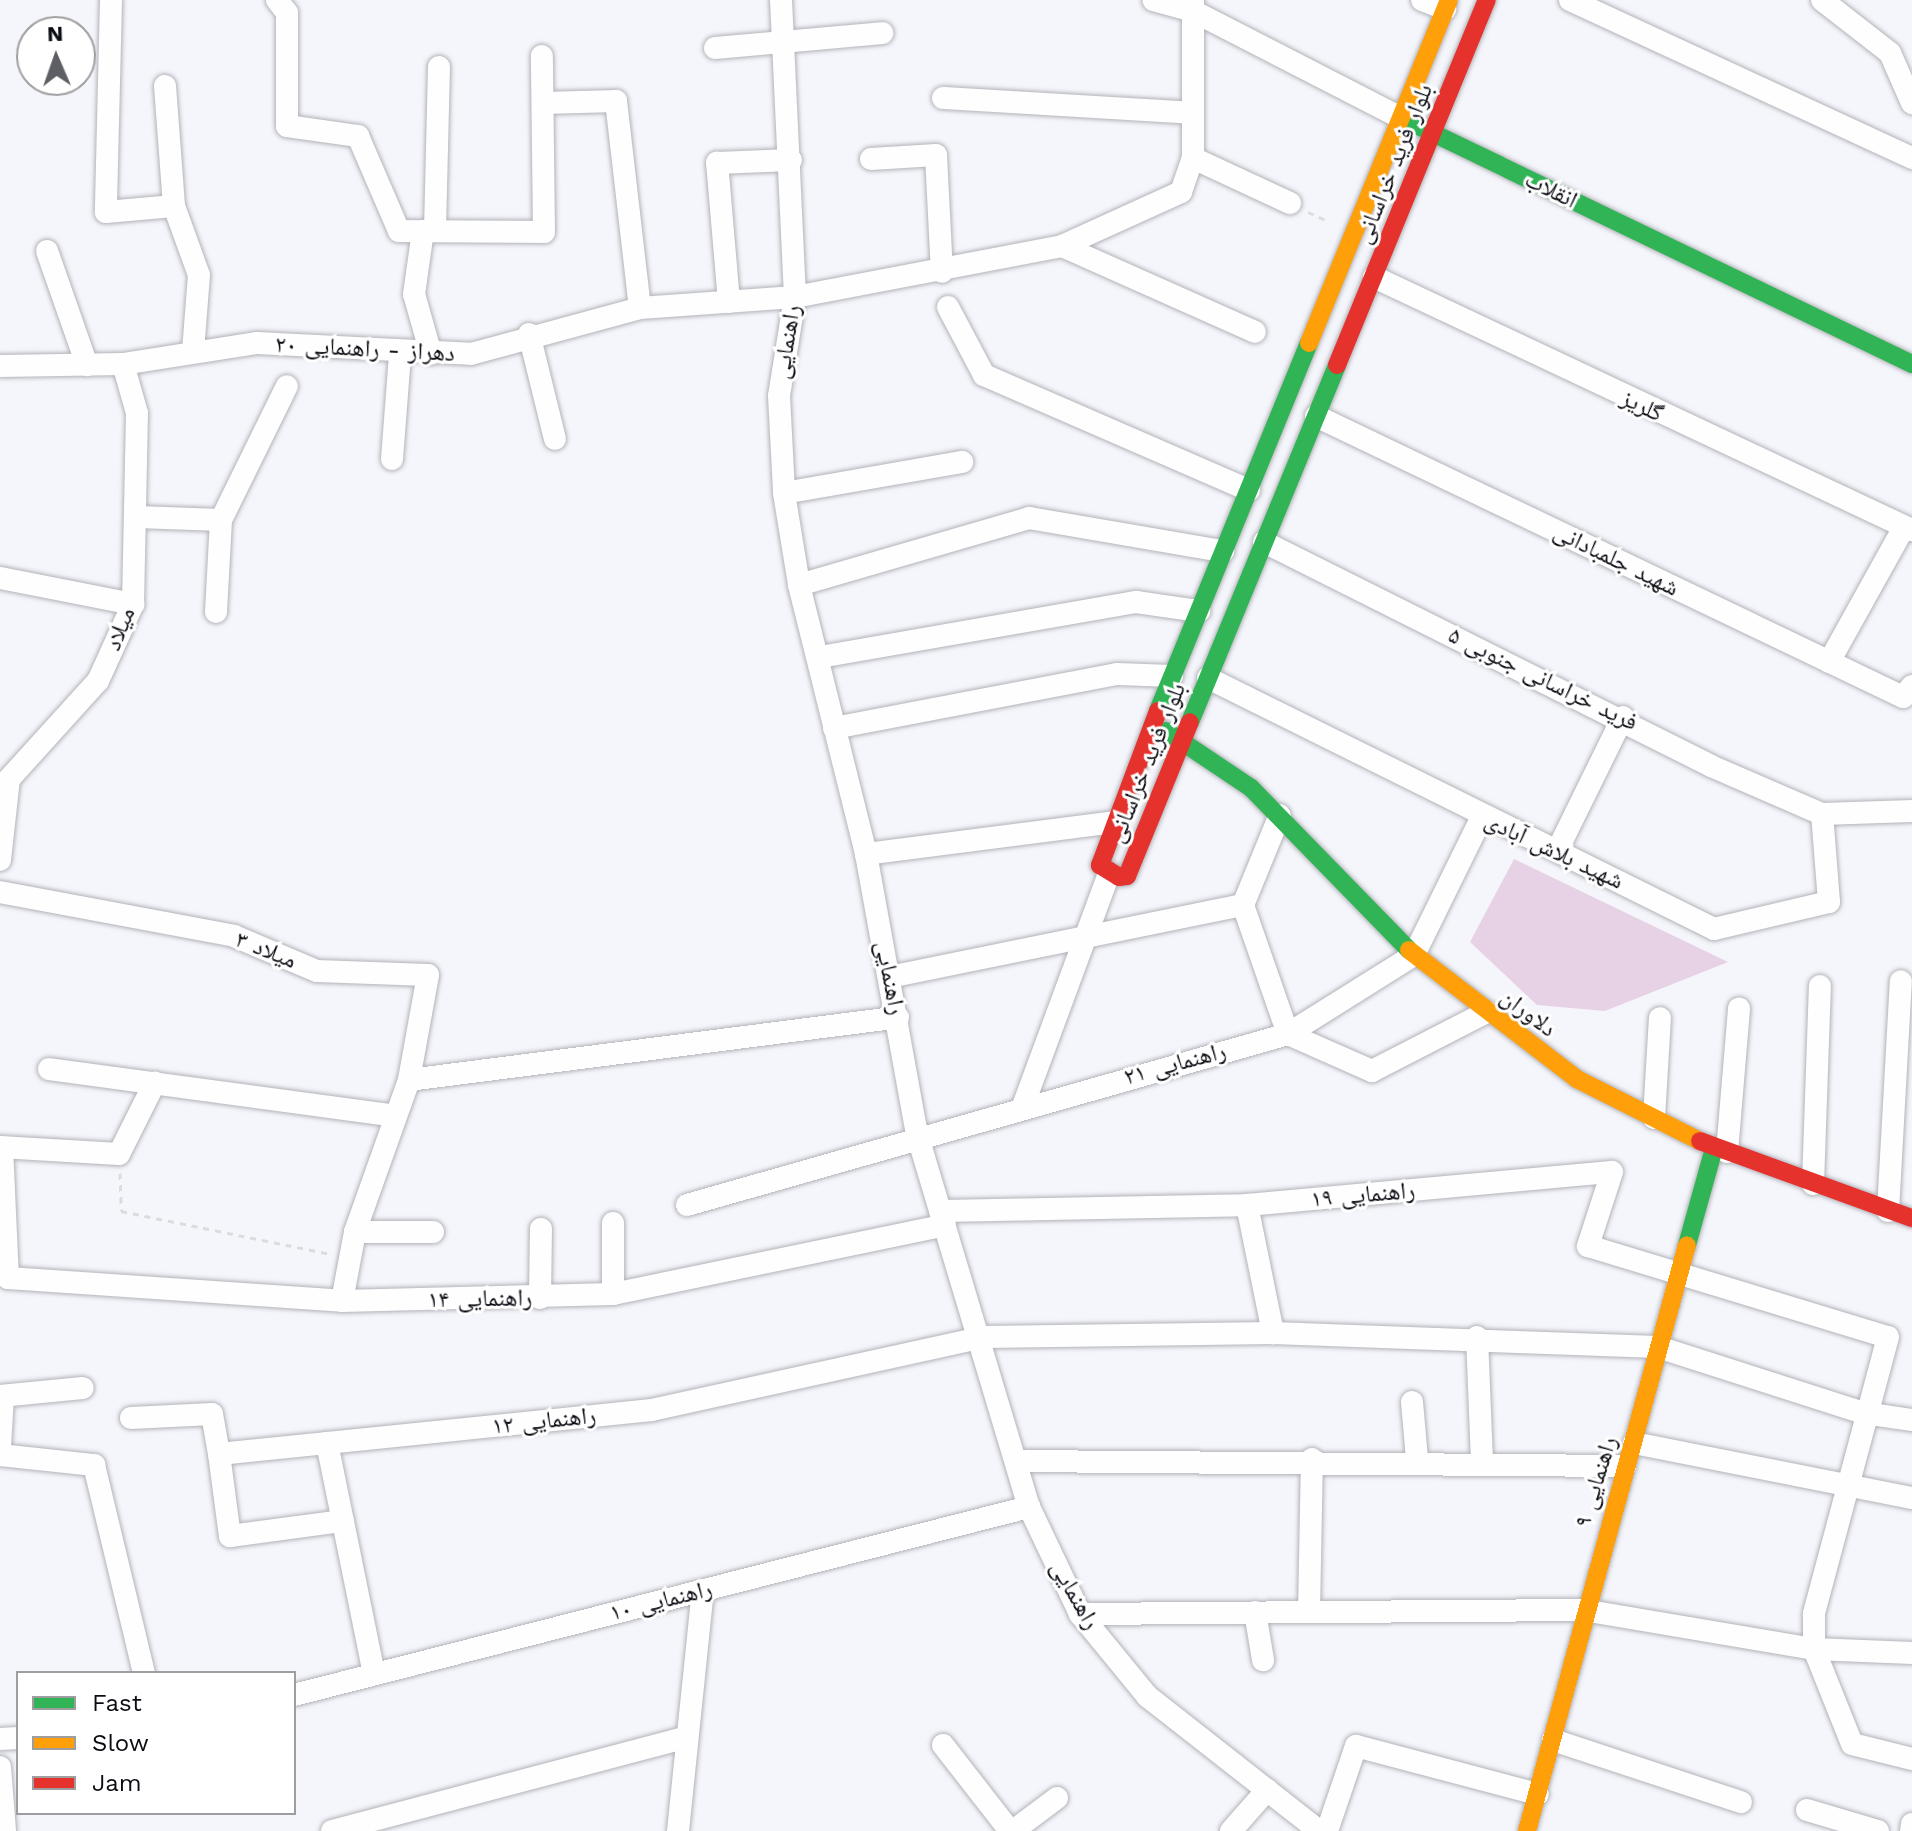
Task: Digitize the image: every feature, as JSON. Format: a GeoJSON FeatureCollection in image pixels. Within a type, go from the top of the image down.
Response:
{"type":"FeatureCollection","features":[{"type":"Feature","properties":{"kind":"street"},"geometry":{"type":"LineString","coordinates":[[111,0],[106,212],[174,206]]}},
{"type":"Feature","properties":{"kind":"street"},"geometry":{"type":"LineString","coordinates":[[277,0],[287,13],[289,129],[358,136],[396,229],[544,232],[542,56]]}},
{"type":"Feature","properties":{"kind":"street","name":"راهنمایی"},"geometry":{"type":"LineString","coordinates":[[781,0],[786,43],[795,297],[779,396],[784,493],[799,585],[820,657],[834,728],[866,854],[917,1134],[984,1337],[1029,1507],[1080,1614],[1147,1696],[1319,1831]]}},
{"type":"Feature","properties":{"kind":"street","name":"انقلاب"},"geometry":{"type":"LineString","coordinates":[[1153,0],[1193,5],[1401,118],[1912,364]]}},
{"type":"Feature","properties":{"kind":"street"},"geometry":{"type":"LineString","coordinates":[[1422,0],[1447,4]]}},
{"type":"Feature","properties":{"kind":"street","name":"بلوار فرید خراسانی"},"geometry":{"type":"LineString","coordinates":[[1447,4],[1153,724],[1100,865],[1109,873],[1127,876],[1487,0]]}},
{"type":"Feature","properties":{"kind":"street"},"geometry":{"type":"LineString","coordinates":[[1570,0],[1912,158]]}},
{"type":"Feature","properties":{"kind":"street"},"geometry":{"type":"LineString","coordinates":[[1822,0],[1890,53],[1906,78],[1912,103]]}},
{"type":"Feature","properties":{"kind":"street"},"geometry":{"type":"LineString","coordinates":[[1193,5],[1193,158],[1290,203]]}},
{"type":"Feature","properties":{"kind":"street"},"geometry":{"type":"LineString","coordinates":[[715,48],[882,33]]}},
{"type":"Feature","properties":{"kind":"street"},"geometry":{"type":"LineString","coordinates":[[431,354],[414,294],[429,230],[439,67]]}},
{"type":"Feature","properties":{"kind":"street"},"geometry":{"type":"LineString","coordinates":[[165,86],[174,206],[199,275],[193,352]]}},
{"type":"Feature","properties":{"kind":"street"},"geometry":{"type":"LineString","coordinates":[[943,98],[1193,113]]}},
{"type":"Feature","properties":{"kind":"street"},"geometry":{"type":"LineString","coordinates":[[544,103],[616,101],[640,308]]}},
{"type":"Feature","properties":{"kind":"street"},"geometry":{"type":"LineString","coordinates":[[871,159],[936,155],[942,272]]}},
{"type":"Feature","properties":{"kind":"street","name":"دهراز - راهنمایی ۲۰"},"geometry":{"type":"LineString","coordinates":[[0,366],[123,364],[257,343],[400,354],[471,354],[529,334],[640,308],[795,297],[942,272],[1062,246],[1181,192],[1193,158]]}},
{"type":"Feature","properties":{"kind":"street"},"geometry":{"type":"LineString","coordinates":[[729,302],[717,163],[791,160]]}},
{"type":"Feature","properties":{"kind":"street"},"geometry":{"type":"LineString","coordinates":[[1062,246],[1255,332]]}},
{"type":"Feature","properties":{"kind":"street"},"geometry":{"type":"LineString","coordinates":[[47,251],[87,365]]}},
{"type":"Feature","properties":{"kind":"street","name":"گلریز"},"geometry":{"type":"LineString","coordinates":[[1374,277],[1907,530]]}},
{"type":"Feature","properties":{"kind":"street"},"geometry":{"type":"LineString","coordinates":[[948,307],[984,375],[1249,490]]}},
{"type":"Feature","properties":{"kind":"street"},"geometry":{"type":"LineString","coordinates":[[529,334],[555,439]]}},
{"type":"Feature","properties":{"kind":"street"},"geometry":{"type":"LineString","coordinates":[[392,459],[400,354]]}},
{"type":"Feature","properties":{"kind":"street","name":"میلاد"},"geometry":{"type":"LineString","coordinates":[[1,850],[4,777],[98,681],[133,604],[137,413],[123,364]]}},
{"type":"Feature","properties":{"kind":"street"},"geometry":{"type":"LineString","coordinates":[[216,612],[221,520],[287,386]]}},
{"type":"Feature","properties":{"kind":"street","name":"شهید جلمبادانی"},"geometry":{"type":"LineString","coordinates":[[1316,416],[1903,697],[1912,686]]}},
{"type":"Feature","properties":{"kind":"street"},"geometry":{"type":"LineString","coordinates":[[784,493],[962,462]]}},
{"type":"Feature","properties":{"kind":"street"},"geometry":{"type":"LineString","coordinates":[[137,517],[221,520]]}},
{"type":"Feature","properties":{"kind":"street"},"geometry":{"type":"LineString","coordinates":[[799,585],[1029,518],[1223,551]]}},
{"type":"Feature","properties":{"kind":"street"},"geometry":{"type":"LineString","coordinates":[[1829,662],[1907,530]]}},
{"type":"Feature","properties":{"kind":"street","name":"فرید خراسانی جنوبی ۵"},"geometry":{"type":"LineString","coordinates":[[1264,542],[1623,717],[1711,766],[1822,814]]}},
{"type":"Feature","properties":{"kind":"street"},"geometry":{"type":"LineString","coordinates":[[0,578],[133,604]]}},
{"type":"Feature","properties":{"kind":"street"},"geometry":{"type":"LineString","coordinates":[[820,657],[1136,602],[1199,611]]}},
{"type":"Feature","properties":{"kind":"street"},"geometry":{"type":"LineString","coordinates":[[834,728],[1117,674],[1172,676]]}},
{"type":"Feature","properties":{"kind":"street","name":"شهید بلاش آبادی"},"geometry":{"type":"LineString","coordinates":[[1208,678],[1482,817],[1558,849],[1714,929],[1829,902],[1822,814]]}},
{"type":"Feature","properties":{"kind":"street"},"geometry":{"type":"LineString","coordinates":[[1558,849],[1623,717]]}},
{"type":"Feature","properties":{"kind":"street","name":"دلاوران"},"geometry":{"type":"LineString","coordinates":[[1153,724],[1183,740],[1280,815],[1414,955],[1577,1079],[1721,1150],[1912,1218]]}},
{"type":"Feature","properties":{"kind":"street"},"geometry":{"type":"LineString","coordinates":[[1822,814],[1912,811]]}},
{"type":"Feature","properties":{"kind":"street"},"geometry":{"type":"LineString","coordinates":[[1280,815],[1243,905],[1288,1034],[1372,1071],[1487,1012]]}},
{"type":"Feature","properties":{"kind":"street"},"geometry":{"type":"LineString","coordinates":[[1414,955],[1482,817]]}},
{"type":"Feature","properties":{"kind":"street"},"geometry":{"type":"LineString","coordinates":[[866,854],[1117,822]]}},
{"type":"Feature","properties":{"kind":"street"},"geometry":{"type":"LineString","coordinates":[[1023,1106],[1109,873]]}},
{"type":"Feature","properties":{"kind":"street","name":"میلاد ۳"},"geometry":{"type":"LineString","coordinates":[[0,892],[234,936],[317,971],[428,975],[409,1080]]}},
{"type":"Feature","properties":{"kind":"street"},"geometry":{"type":"LineString","coordinates":[[889,977],[1086,934],[1243,905]]}},
{"type":"Feature","properties":{"kind":"street","name":"راهنمایی ۲۱"},"geometry":{"type":"LineString","coordinates":[[687,1205],[917,1134],[1288,1034],[1414,955]]}},
{"type":"Feature","properties":{"kind":"street"},"geometry":{"type":"LineString","coordinates":[[1888,1211],[1901,981]]}},
{"type":"Feature","properties":{"kind":"street"},"geometry":{"type":"LineString","coordinates":[[1813,1184],[1820,986]]}},
{"type":"Feature","properties":{"kind":"street"},"geometry":{"type":"LineString","coordinates":[[1721,1150],[1739,1009]]}},
{"type":"Feature","properties":{"kind":"street"},"geometry":{"type":"LineString","coordinates":[[342,1301],[355,1232],[409,1080],[898,1017]]}},
{"type":"Feature","properties":{"kind":"street"},"geometry":{"type":"LineString","coordinates":[[1654,1118],[1660,1018]]}},
{"type":"Feature","properties":{"kind":"street"},"geometry":{"type":"LineString","coordinates":[[49,1069],[395,1116]]}},
{"type":"Feature","properties":{"kind":"street"},"geometry":{"type":"LineString","coordinates":[[1,1147],[119,1154],[155,1082]]}},
{"type":"Feature","properties":{"kind":"street","name":"راهنمایی ۱۴"},"geometry":{"type":"LineString","coordinates":[[1,1147],[8,1278],[342,1301],[613,1294],[943,1218]]}},
{"type":"Feature","properties":{"kind":"street","name":"راهنمایی ۹"},"geometry":{"type":"LineString","coordinates":[[1527,1831],[1553,1740],[1583,1610],[1634,1443],[1678,1275],[1721,1150]]}},
{"type":"Feature","properties":{"kind":"street","name":"راهنمایی ۱۹"},"geometry":{"type":"LineString","coordinates":[[943,1218],[1247,1205],[1612,1172],[1588,1246],[1678,1275]]}},
{"type":"Feature","properties":{"kind":"street"},"geometry":{"type":"LineString","coordinates":[[1247,1205],[1273,1333]]}},
{"type":"Feature","properties":{"kind":"street"},"geometry":{"type":"LineString","coordinates":[[613,1223],[613,1294]]}},
{"type":"Feature","properties":{"kind":"street"},"geometry":{"type":"LineString","coordinates":[[540,1298],[541,1229]]}},
{"type":"Feature","properties":{"kind":"street"},"geometry":{"type":"LineString","coordinates":[[355,1232],[433,1232]]}},
{"type":"Feature","properties":{"kind":"street"},"geometry":{"type":"LineString","coordinates":[[1678,1275],[1888,1337],[1864,1413],[1849,1490],[1814,1614],[1814,1649],[1852,1744],[1912,1759]]}},
{"type":"Feature","properties":{"kind":"street","name":"راهنمایی ۱۲"},"geometry":{"type":"LineString","coordinates":[[219,1454],[652,1410],[984,1337],[1273,1333],[1477,1337],[1658,1347],[1864,1413],[1912,1420]]}},
{"type":"Feature","properties":{"kind":"street"},"geometry":{"type":"LineString","coordinates":[[1477,1337],[1482,1460]]}},
{"type":"Feature","properties":{"kind":"street"},"geometry":{"type":"LineString","coordinates":[[0,1447],[2,1396],[83,1388]]}},
{"type":"Feature","properties":{"kind":"street"},"geometry":{"type":"LineString","coordinates":[[1412,1402],[1417,1459]]}},
{"type":"Feature","properties":{"kind":"street"},"geometry":{"type":"LineString","coordinates":[[131,1418],[212,1414],[230,1536],[343,1521]]}},
{"type":"Feature","properties":{"kind":"street"},"geometry":{"type":"LineString","coordinates":[[327,1443],[374,1674]]}},
{"type":"Feature","properties":{"kind":"street"},"geometry":{"type":"LineString","coordinates":[[1634,1443],[1849,1490],[1912,1498]]}},
{"type":"Feature","properties":{"kind":"street"},"geometry":{"type":"LineString","coordinates":[[0,1455],[94,1465],[144,1671]]}},
{"type":"Feature","properties":{"kind":"street"},"geometry":{"type":"LineString","coordinates":[[1309,1612],[1312,1459]]}},
{"type":"Feature","properties":{"kind":"street"},"geometry":{"type":"LineString","coordinates":[[1016,1461],[1417,1459],[1625,1466]]}},
{"type":"Feature","properties":{"kind":"street","name":"راهنمایی ۱۰"},"geometry":{"type":"LineString","coordinates":[[296,1694],[1029,1507]]}},
{"type":"Feature","properties":{"kind":"street"},"geometry":{"type":"LineString","coordinates":[[678,1831],[703,1591]]}},
{"type":"Feature","properties":{"kind":"street"},"geometry":{"type":"LineString","coordinates":[[1080,1614],[1583,1610],[1814,1649],[1912,1653]]}},
{"type":"Feature","properties":{"kind":"street"},"geometry":{"type":"LineString","coordinates":[[1255,1612],[1263,1660]]}},
{"type":"Feature","properties":{"kind":"street"},"geometry":{"type":"LineString","coordinates":[[332,1831],[392,1824],[687,1737]]}},
{"type":"Feature","properties":{"kind":"street"},"geometry":{"type":"LineString","coordinates":[[1553,1740],[1741,1802]]}},
{"type":"Feature","properties":{"kind":"street"},"geometry":{"type":"LineString","coordinates":[[943,1745],[1011,1831],[1057,1798]]}},
{"type":"Feature","properties":{"kind":"street"},"geometry":{"type":"LineString","coordinates":[[1327,1831],[1356,1746],[1538,1794]]}},
{"type":"Feature","properties":{"kind":"street"},"geometry":{"type":"LineString","coordinates":[[0,1767],[5,1831]]}},
{"type":"Feature","properties":{"kind":"street"},"geometry":{"type":"LineString","coordinates":[[1231,1831],[1267,1790]]}},
{"type":"Feature","properties":{"kind":"street"},"geometry":{"type":"LineString","coordinates":[[1807,1810],[1878,1831]]}},
{"type":"Feature","properties":{"kind":"street"},"geometry":{"type":"LineString","coordinates":[[1911,1831],[1912,1824]]}},
{"type":"Feature","properties":{"kind":"path"},"geometry":{"type":"LineString","coordinates":[[1290,203],[1354,233]]}},
{"type":"Feature","properties":{"kind":"path"},"geometry":{"type":"LineString","coordinates":[[119,1154],[121,1211],[349,1257]]}},
{"type":"Feature","properties":{"kind":"shaded area"},"geometry":{"type":"Polygon","coordinates":[[[1514,859],[1728,962],[1605,1011],[1537,1005],[1470,942],[1514,859]]]}},
{"type":"Feature","properties":{"kind":"traffic: fast"},"geometry":{"type":"LineString","coordinates":[[1414,124],[1912,364]]}},
{"type":"Feature","properties":{"kind":"traffic: fast"},"geometry":{"type":"LineString","coordinates":[[1158,711],[1309,343]]}},
{"type":"Feature","properties":{"kind":"traffic: fast"},"geometry":{"type":"LineString","coordinates":[[1190,722],[1337,365]]}},
{"type":"Feature","properties":{"kind":"traffic: fast"},"geometry":{"type":"LineString","coordinates":[[1166,731],[1251,788],[1409,950]]}},
{"type":"Feature","properties":{"kind":"traffic: fast"},"geometry":{"type":"LineString","coordinates":[[1687,1245],[1714,1148]]}},
{"type":"Feature","properties":{"kind":"traffic: slow"},"geometry":{"type":"LineString","coordinates":[[1309,343],[1449,0]]}},
{"type":"Feature","properties":{"kind":"traffic: slow"},"geometry":{"type":"LineString","coordinates":[[1409,950],[1577,1079],[1700,1141]]}},
{"type":"Feature","properties":{"kind":"traffic: slow"},"geometry":{"type":"LineString","coordinates":[[1527,1831],[1687,1245]]}},
{"type":"Feature","properties":{"kind":"traffic: jam"},"geometry":{"type":"LineString","coordinates":[[1337,365],[1487,0]]}},
{"type":"Feature","properties":{"kind":"traffic: jam"},"geometry":{"type":"LineString","coordinates":[[1158,711],[1100,865],[1119,877],[1127,876],[1190,722]]}},
{"type":"Feature","properties":{"kind":"traffic: jam"},"geometry":{"type":"LineString","coordinates":[[1700,1141],[1912,1218]]}}]}
